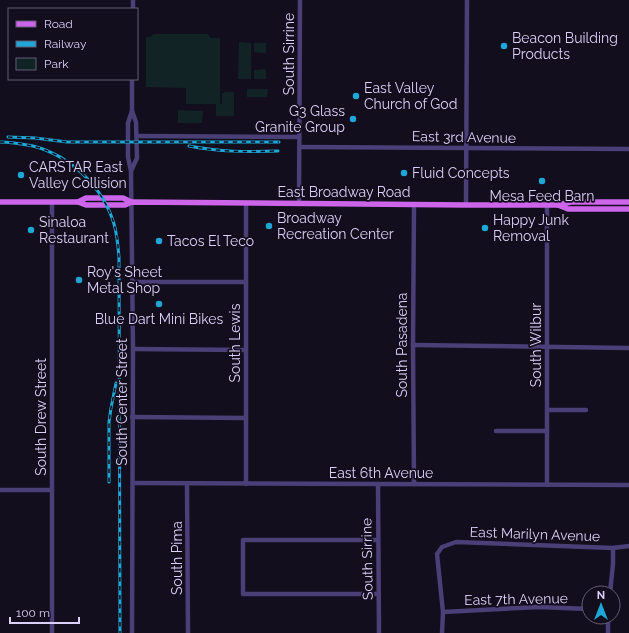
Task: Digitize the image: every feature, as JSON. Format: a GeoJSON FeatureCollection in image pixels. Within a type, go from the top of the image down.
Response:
{"type":"FeatureCollection","features":[{"type":"Feature","properties":{"kind":"main road","name":"East Broadway Road"},"geometry":{"type":"LineString","coordinates":[[0,202],[78,202],[86,198],[123,198],[131,202],[414,205],[558,205],[571,202],[629,202]]}},
{"type":"Feature","properties":{"kind":"main road","name":"East Broadway Road"},"geometry":{"type":"LineString","coordinates":[[558,205],[568,209],[629,210]]}},
{"type":"Feature","properties":{"kind":"street","name":"South Sirrine"},"geometry":{"type":"LineString","coordinates":[[299,204],[300,0]]}},
{"type":"Feature","properties":{"kind":"street"},"geometry":{"type":"LineString","coordinates":[[466,205],[467,0]]}},
{"type":"Feature","properties":{"kind":"street","name":"South Center Street"},"geometry":{"type":"LineString","coordinates":[[132,80],[132,111],[128,123],[128,157],[131,171],[133,349],[132,633]]}},
{"type":"Feature","properties":{"kind":"street","name":"South Center Street"},"geometry":{"type":"LineString","coordinates":[[131,171],[137,158],[136,122],[132,111]]}},
{"type":"Feature","properties":{"kind":"street"},"geometry":{"type":"LineString","coordinates":[[137,136],[299,137]]}},
{"type":"Feature","properties":{"kind":"street","name":"East 3rd Avenue"},"geometry":{"type":"LineString","coordinates":[[299,147],[629,150]]}},
{"type":"Feature","properties":{"kind":"street","name":"South Drew Street"},"geometry":{"type":"LineString","coordinates":[[52,202],[52,633]]}},
{"type":"Feature","properties":{"kind":"street","name":"South Lewis"},"geometry":{"type":"LineString","coordinates":[[246,203],[246,484]]}},
{"type":"Feature","properties":{"kind":"street","name":"South Pasadena"},"geometry":{"type":"LineString","coordinates":[[414,205],[414,484]]}},
{"type":"Feature","properties":{"kind":"street","name":"South Wilbur"},"geometry":{"type":"LineString","coordinates":[[547,205],[547,485]]}},
{"type":"Feature","properties":{"kind":"street"},"geometry":{"type":"LineString","coordinates":[[132,282],[246,282]]}},
{"type":"Feature","properties":{"kind":"street"},"geometry":{"type":"LineString","coordinates":[[413,345],[629,348]]}},
{"type":"Feature","properties":{"kind":"street"},"geometry":{"type":"LineString","coordinates":[[133,349],[246,350]]}},
{"type":"Feature","properties":{"kind":"street"},"geometry":{"type":"LineString","coordinates":[[547,410],[586,410]]}},
{"type":"Feature","properties":{"kind":"street"},"geometry":{"type":"LineString","coordinates":[[132,417],[246,418]]}},
{"type":"Feature","properties":{"kind":"street"},"geometry":{"type":"LineString","coordinates":[[496,430],[547,430]]}},
{"type":"Feature","properties":{"kind":"street","name":"East 6th Avenue"},"geometry":{"type":"LineString","coordinates":[[133,483],[629,485]]}},
{"type":"Feature","properties":{"kind":"street","name":"South Pima"},"geometry":{"type":"LineString","coordinates":[[187,483],[188,633]]}},
{"type":"Feature","properties":{"kind":"street","name":"South Sirrine"},"geometry":{"type":"LineString","coordinates":[[378,484],[379,633]]}},
{"type":"Feature","properties":{"kind":"street"},"geometry":{"type":"LineString","coordinates":[[0,490],[52,490]]}},
{"type":"Feature","properties":{"kind":"street"},"geometry":{"type":"LineString","coordinates":[[378,540],[243,540],[243,594],[379,594]]}},
{"type":"Feature","properties":{"kind":"street","name":"East Marilyn Avenue"},"geometry":{"type":"LineString","coordinates":[[443,612],[437,554],[442,547],[456,542],[613,548],[629,546]]}},
{"type":"Feature","properties":{"kind":"street"},"geometry":{"type":"LineString","coordinates":[[611,585],[613,548]]}},
{"type":"Feature","properties":{"kind":"street","name":"East 7th Avenue"},"geometry":{"type":"LineString","coordinates":[[443,612],[539,607],[581,609]]}},
{"type":"Feature","properties":{"kind":"street"},"geometry":{"type":"LineString","coordinates":[[442,633],[443,612]]}},
{"type":"Feature","properties":{"kind":"green space"},"geometry":{"type":"Polygon","coordinates":[[[154,34],[207,34],[210,38],[220,38],[220,104],[222,104],[222,93],[234,92],[234,116],[216,116],[216,104],[186,104],[186,88],[146,87],[146,37],[150,37],[154,34]]]}},
{"type":"Feature","properties":{"kind":"green space"},"geometry":{"type":"Polygon","coordinates":[[[239,42],[251,43],[251,79],[238,79],[239,42]]]}},
{"type":"Feature","properties":{"kind":"green space"},"geometry":{"type":"Polygon","coordinates":[[[254,43],[266,43],[266,53],[254,52],[254,43]]]}},
{"type":"Feature","properties":{"kind":"green space"},"geometry":{"type":"Polygon","coordinates":[[[266,69],[266,79],[254,79],[254,70],[266,69]]]}},
{"type":"Feature","properties":{"kind":"green space"},"geometry":{"type":"Polygon","coordinates":[[[247,89],[268,89],[267,97],[247,97],[247,89]]]}},
{"type":"Feature","properties":{"kind":"green space"},"geometry":{"type":"Polygon","coordinates":[[[178,110],[203,111],[202,123],[178,123],[178,110]]]}},
{"type":"Feature","properties":{"kind":"railway"},"geometry":{"type":"LineString","coordinates":[[8,137],[35,138],[67,142],[279,142]]}},
{"type":"Feature","properties":{"kind":"railway"},"geometry":{"type":"LineString","coordinates":[[0,142],[33,146],[60,157],[72,165],[94,186],[109,210],[115,228],[119,257],[120,633]]}},
{"type":"Feature","properties":{"kind":"railway"},"geometry":{"type":"LineString","coordinates":[[189,146],[234,151],[278,151]]}},
{"type":"Feature","properties":{"kind":"railway"},"geometry":{"type":"LineString","coordinates":[[109,482],[109,422],[116,383]]}},
{"type":"Feature","properties":{"kind":"place","name":"Beacon Building Products"},"geometry":{"type":"Point","coordinates":[504,46]}},
{"type":"Feature","properties":{"kind":"place","name":"East Valley Church of God"},"geometry":{"type":"Point","coordinates":[356,96]}},
{"type":"Feature","properties":{"kind":"place","name":"G3 Glass Granite Group"},"geometry":{"type":"Point","coordinates":[353,119]}},
{"type":"Feature","properties":{"kind":"place","name":"Fluid Concepts"},"geometry":{"type":"Point","coordinates":[404,173]}},
{"type":"Feature","properties":{"kind":"place","name":"CARSTAR East Valley Collision"},"geometry":{"type":"Point","coordinates":[21,175]}},
{"type":"Feature","properties":{"kind":"place","name":"Mesa Feed Barn"},"geometry":{"type":"Point","coordinates":[542,181]}},
{"type":"Feature","properties":{"kind":"place","name":"Broadway Recreation Center"},"geometry":{"type":"Point","coordinates":[269,226]}},
{"type":"Feature","properties":{"kind":"place","name":"Happy Junk Removal"},"geometry":{"type":"Point","coordinates":[485,228]}},
{"type":"Feature","properties":{"kind":"place","name":"Sinaloa Restaurant"},"geometry":{"type":"Point","coordinates":[31,230]}},
{"type":"Feature","properties":{"kind":"place","name":"Tacos El Teco"},"geometry":{"type":"Point","coordinates":[159,241]}},
{"type":"Feature","properties":{"kind":"place","name":"Roy's Sheet Metal Shop"},"geometry":{"type":"Point","coordinates":[79,280]}},
{"type":"Feature","properties":{"kind":"place","name":"Blue Dart Mini Bikes"},"geometry":{"type":"Point","coordinates":[159,304]}}]}
